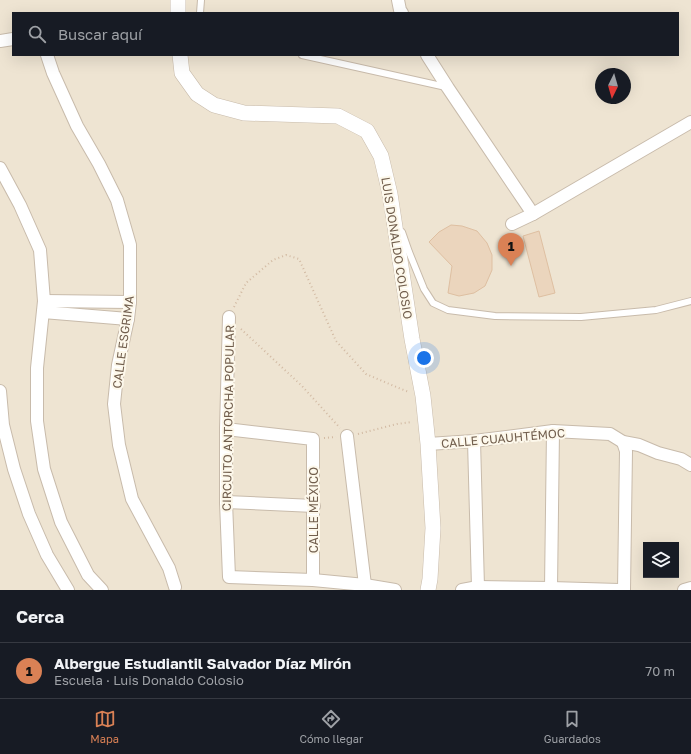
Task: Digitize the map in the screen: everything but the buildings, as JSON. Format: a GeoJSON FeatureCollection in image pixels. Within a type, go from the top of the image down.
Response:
{"type":"FeatureCollection","features":[{"type":"Feature","properties":{"kind":"street"},"geometry":{"type":"LineString","coordinates":[[178,0],[178,12]]}},
{"type":"Feature","properties":{"kind":"street"},"geometry":{"type":"LineString","coordinates":[[398,0],[401,12]]}},
{"type":"Feature","properties":{"kind":"street"},"geometry":{"type":"LineString","coordinates":[[0,41],[12,39]]}},
{"type":"Feature","properties":{"kind":"street","name":"CALLE ESGRIMA"},"geometry":{"type":"LineString","coordinates":[[47,56],[76,126],[99,164],[117,200],[130,245],[130,302],[128,319],[118,365],[114,404],[119,445],[132,499],[169,568],[175,587]]}},
{"type":"Feature","properties":{"kind":"street","name":"LUIS DONALDO COLOSIO"},"geometry":{"type":"LineString","coordinates":[[180,56],[182,73],[197,94],[214,105],[244,113],[338,116],[367,132],[382,156],[390,194],[412,339],[423,396],[428,444],[433,528],[428,590]]}},
{"type":"Feature","properties":{"kind":"street"},"geometry":{"type":"LineString","coordinates":[[429,56],[448,88],[532,214]]}},
{"type":"Feature","properties":{"kind":"street"},"geometry":{"type":"LineString","coordinates":[[512,224],[532,214],[691,122]]}},
{"type":"Feature","properties":{"kind":"street"},"geometry":{"type":"LineString","coordinates":[[0,168],[20,205],[40,250],[44,306],[37,368],[37,421],[44,469],[61,522],[88,575],[102,590]]}},
{"type":"Feature","properties":{"kind":"street"},"geometry":{"type":"LineString","coordinates":[[44,306],[130,302]]}},
{"type":"Feature","properties":{"kind":"street"},"geometry":{"type":"LineString","coordinates":[[44,306],[128,319]]}},
{"type":"Feature","properties":{"kind":"street","name":"CIRCUITO ANTORCHA POPULAR"},"geometry":{"type":"LineString","coordinates":[[229,317],[226,429],[226,502],[229,577],[314,580],[365,585],[395,590]]}},
{"type":"Feature","properties":{"kind":"street"},"geometry":{"type":"LineString","coordinates":[[0,391],[3,425],[14,469],[29,514],[47,555],[68,590]]}},
{"type":"Feature","properties":{"kind":"street"},"geometry":{"type":"LineString","coordinates":[[226,429],[313,439]]}},
{"type":"Feature","properties":{"kind":"street"},"geometry":{"type":"LineString","coordinates":[[551,588],[553,431]]}},
{"type":"Feature","properties":{"kind":"street","name":"CALLE CUAUHTÉMOC"},"geometry":{"type":"LineString","coordinates":[[428,444],[474,441],[553,431],[610,434],[623,442],[639,445],[658,453],[681,459],[691,465]]}},
{"type":"Feature","properties":{"kind":"street"},"geometry":{"type":"LineString","coordinates":[[347,436],[365,585]]}},
{"type":"Feature","properties":{"kind":"street","name":"CALLE MÉXICO"},"geometry":{"type":"LineString","coordinates":[[313,439],[314,580]]}},
{"type":"Feature","properties":{"kind":"street"},"geometry":{"type":"LineString","coordinates":[[474,441],[478,588]]}},
{"type":"Feature","properties":{"kind":"street"},"geometry":{"type":"LineString","coordinates":[[623,442],[626,451],[624,590]]}},
{"type":"Feature","properties":{"kind":"street"},"geometry":{"type":"LineString","coordinates":[[226,502],[314,506]]}},
{"type":"Feature","properties":{"kind":"street"},"geometry":{"type":"LineString","coordinates":[[462,590],[478,588],[551,588],[619,590]]}},
{"type":"Feature","properties":{"kind":"street"},"geometry":{"type":"LineString","coordinates":[[684,590],[691,588]]}},
{"type":"Feature","properties":{"kind":"lane"},"geometry":{"type":"LineString","coordinates":[[200,12],[201,0]]}},
{"type":"Feature","properties":{"kind":"lane"},"geometry":{"type":"LineString","coordinates":[[306,56],[448,88]]}},
{"type":"Feature","properties":{"kind":"lane"},"geometry":{"type":"LineString","coordinates":[[390,194],[409,252],[424,290],[433,302],[448,310],[495,316],[581,317],[656,310],[691,301]]}},
{"type":"Feature","properties":{"kind":"path","name":"CIRCUITO ANTORCHA POPULAR"},"geometry":{"type":"LineString","coordinates":[[229,317],[246,283],[272,260],[286,255],[299,259],[336,341],[366,374],[401,389],[423,396]]}},
{"type":"Feature","properties":{"kind":"path"},"geometry":{"type":"LineString","coordinates":[[229,317],[302,386],[347,436]]}},
{"type":"Feature","properties":{"kind":"path"},"geometry":{"type":"LineString","coordinates":[[313,439],[347,436],[396,424],[425,420]]}},
{"type":"Feature","properties":{"kind":"shaded area"},"geometry":{"type":"Polygon","coordinates":[[[0,0],[691,0],[691,590],[0,590],[0,0]]]}},
{"type":"Feature","properties":{"kind":"place","name":"Albergue Estudiantil Salvador Díaz Mirón"},"geometry":{"type":"Point","coordinates":[511,266]}}]}
